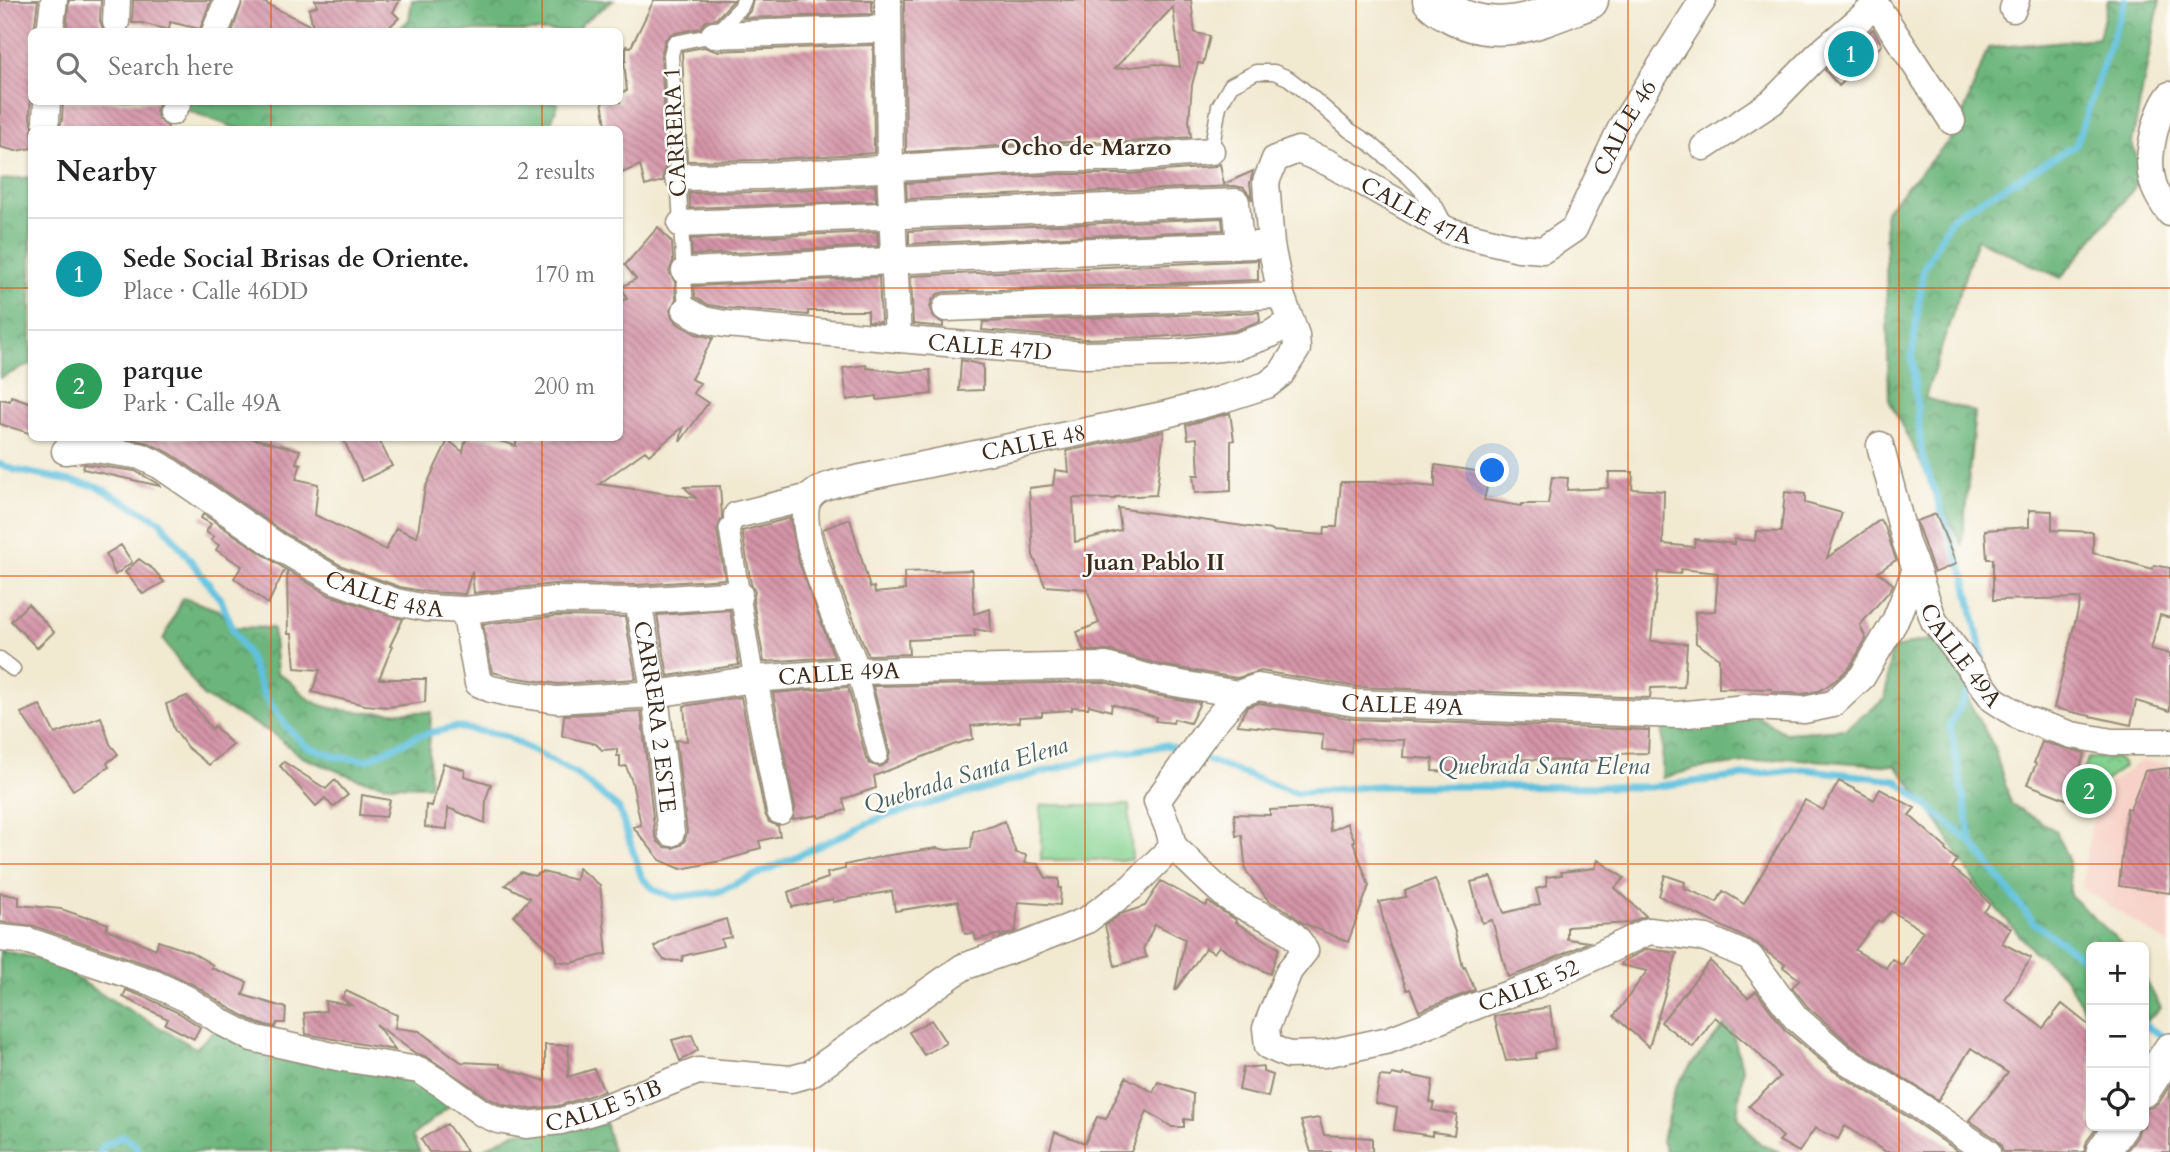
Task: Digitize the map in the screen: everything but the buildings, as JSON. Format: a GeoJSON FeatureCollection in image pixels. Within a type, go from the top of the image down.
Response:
{"type":"FeatureCollection","features":[{"type":"Feature","properties":{"kind":"main road"},"geometry":{"type":"LineString","coordinates":[[1432,0],[1465,21],[1491,26],[1525,24],[1589,0]]}},
{"type":"Feature","properties":{"kind":"street"},"geometry":{"type":"LineString","coordinates":[[50,28],[54,0]]}},
{"type":"Feature","properties":{"kind":"street"},"geometry":{"type":"LineString","coordinates":[[217,28],[228,0]]}},
{"type":"Feature","properties":{"kind":"street"},"geometry":{"type":"LineString","coordinates":[[888,0],[890,169],[898,339]]}},
{"type":"Feature","properties":{"kind":"street","name":"CALLE 46"},"geometry":{"type":"LineString","coordinates":[[1543,250],[1574,229],[1622,126],[1703,0]]}},
{"type":"Feature","properties":{"kind":"street"},"geometry":{"type":"LineString","coordinates":[[1703,147],[1772,102],[1875,2],[1952,121]]}},
{"type":"Feature","properties":{"kind":"street"},"geometry":{"type":"LineString","coordinates":[[714,35],[888,29]]}},
{"type":"Feature","properties":{"kind":"street"},"geometry":{"type":"LineString","coordinates":[[2168,211],[2152,179],[2152,140],[2165,101],[2170,95]]}},
{"type":"Feature","properties":{"kind":"street","name":"CALLE 47A"},"geometry":{"type":"LineString","coordinates":[[1271,245],[1266,182],[1275,159],[1298,150],[1329,163],[1449,231],[1518,248],[1543,250]]}},
{"type":"Feature","properties":{"kind":"street"},"geometry":{"type":"LineString","coordinates":[[678,177],[762,176],[1061,158],[1129,158],[1211,151]]}},
{"type":"Feature","properties":{"kind":"street"},"geometry":{"type":"LineString","coordinates":[[681,224],[1236,201],[1240,245]]}},
{"type":"Feature","properties":{"kind":"street"},"geometry":{"type":"LineString","coordinates":[[685,271],[1074,251],[1271,245],[1281,295],[1291,321]]}},
{"type":"Feature","properties":{"kind":"street"},"geometry":{"type":"LineString","coordinates":[[946,308],[1281,295]]}},
{"type":"Feature","properties":{"kind":"street","name":"CALLE 47D"},"geometry":{"type":"LineString","coordinates":[[686,310],[704,320],[725,324],[1084,355],[1173,353],[1238,346],[1270,334],[1291,321]]}},
{"type":"Feature","properties":{"kind":"street","name":"CALLE 48"},"geometry":{"type":"LineString","coordinates":[[737,515],[808,501],[823,488],[842,482],[1163,415],[1267,385],[1281,374],[1297,349],[1291,321]]}},
{"type":"Feature","properties":{"kind":"street"},"geometry":{"type":"LineString","coordinates":[[1880,445],[1906,543],[1916,569]]}},
{"type":"Feature","properties":{"kind":"street","name":"CALLE 48A"},"geometry":{"type":"LineString","coordinates":[[65,451],[88,448],[139,456],[161,466],[277,546],[335,580],[396,602],[426,608],[465,610],[556,600],[638,601],[739,594]]}},
{"type":"Feature","properties":{"kind":"street"},"geometry":{"type":"LineString","coordinates":[[808,501],[806,535],[857,671],[878,755]]}},
{"type":"Feature","properties":{"kind":"street"},"geometry":{"type":"LineString","coordinates":[[737,515],[729,529],[780,811]]}},
{"type":"Feature","properties":{"kind":"street","name":"CALLE 49A"},"geometry":{"type":"LineString","coordinates":[[1916,569],[1934,621],[1993,699],[2024,719],[2072,735],[2112,742],[2170,741]]}},
{"type":"Feature","properties":{"kind":"street","name":"CALLE 49A"},"geometry":{"type":"LineString","coordinates":[[465,610],[478,683],[491,690],[557,700],[655,694],[754,679],[857,671],[1106,666],[1158,680],[1238,694],[1258,687],[1355,703],[1678,715],[1755,707],[1804,710],[1833,704],[1862,677],[1895,621],[1916,569]]}},
{"type":"Feature","properties":{"kind":"street","name":"CARRERA 2 ESTE"},"geometry":{"type":"LineString","coordinates":[[638,601],[655,694],[671,833]]}},
{"type":"Feature","properties":{"kind":"street"},"geometry":{"type":"LineString","coordinates":[[1173,846],[1157,801],[1211,726],[1238,694]]}},
{"type":"Feature","properties":{"kind":"street","name":"CALLE 51B"},"geometry":{"type":"LineString","coordinates":[[5,937],[29,941],[153,983],[187,999],[252,1038],[342,1058],[419,1070],[482,1113],[498,1120],[526,1125],[561,1121],[597,1110],[698,1071],[791,1079],[810,1074],[963,967],[1087,920],[1132,887],[1173,846]]}},
{"type":"Feature","properties":{"kind":"street","name":"CALLE 52"},"geometry":{"type":"LineString","coordinates":[[1173,846],[1227,897],[1287,930],[1300,941],[1305,951],[1289,971],[1266,1028],[1268,1046],[1279,1053],[1324,1054],[1389,1040],[1535,985],[1649,932],[1706,937],[1750,957],[1796,1018],[1842,1058],[1917,1104],[1987,1152]]}},
{"type":"Feature","properties":{"kind":"street"},"geometry":{"type":"LineString","coordinates":[[2149,1083],[2170,1050]]}},
{"type":"Feature","properties":{"kind":"street"},"geometry":{"type":"LineString","coordinates":[[2103,1152],[2117,1131]]}},
{"type":"Feature","properties":{"kind":"lane"},"geometry":{"type":"LineString","coordinates":[[714,35],[741,7],[744,0]]}},
{"type":"Feature","properties":{"kind":"lane","name":"CARRERA 1"},"geometry":{"type":"LineString","coordinates":[[686,310],[671,55],[674,43],[714,35]]}},
{"type":"Feature","properties":{"kind":"lane"},"geometry":{"type":"LineString","coordinates":[[1211,151],[1219,106],[1231,85],[1256,72],[1274,72],[1300,87],[1410,178],[1435,205],[1449,231]]}},
{"type":"Feature","properties":{"kind":"lane"},"geometry":{"type":"LineString","coordinates":[[0,659],[13,669]]}},
{"type":"Feature","properties":{"kind":"shaded area"},"geometry":{"type":"Polygon","coordinates":[[[2141,761],[2170,764],[2170,945],[2081,887],[2091,827],[2108,785],[2141,761]]]}},
{"type":"Feature","properties":{"kind":"green space"},"geometry":{"type":"Polygon","coordinates":[[[412,0],[614,0],[579,28],[400,28],[409,20],[412,0]]]}},
{"type":"Feature","properties":{"kind":"green space"},"geometry":{"type":"Polygon","coordinates":[[[2108,0],[2160,0],[2132,143],[2143,177],[2061,278],[1977,239],[1925,398],[1975,412],[1962,545],[1889,400],[1885,211],[1956,133],[1988,48],[2099,38],[2108,0]]]}},
{"type":"Feature","properties":{"kind":"green space"},"geometry":{"type":"Polygon","coordinates":[[[186,105],[557,105],[550,126],[230,126],[184,109],[186,105]]]}},
{"type":"Feature","properties":{"kind":"green space"},"geometry":{"type":"Polygon","coordinates":[[[28,177],[28,365],[0,378],[0,180],[28,177]]]}},
{"type":"Feature","properties":{"kind":"green space"},"geometry":{"type":"Polygon","coordinates":[[[183,598],[219,610],[232,627],[273,628],[277,673],[288,679],[311,700],[336,709],[352,711],[431,712],[430,786],[388,785],[358,779],[302,757],[272,733],[204,697],[163,640],[183,598]]]}},
{"type":"Feature","properties":{"kind":"green space"},"geometry":{"type":"Polygon","coordinates":[[[1938,639],[1963,672],[1969,702],[1993,745],[2011,804],[2056,831],[2069,862],[2070,896],[2121,942],[2086,942],[2086,1013],[2066,979],[2035,953],[1977,886],[1929,807],[1896,766],[1786,758],[1695,769],[1662,778],[1663,728],[1716,718],[1758,717],[1785,733],[1845,729],[1885,699],[1891,650],[1938,639]]]}},
{"type":"Feature","properties":{"kind":"green space"},"geometry":{"type":"Polygon","coordinates":[[[2088,758],[2117,758],[2124,766],[2103,783],[2094,815],[2074,800],[2088,758]]]}},
{"type":"Feature","properties":{"kind":"green space"},"geometry":{"type":"Polygon","coordinates":[[[1041,805],[1129,805],[1132,860],[1041,860],[1041,805]]]}},
{"type":"Feature","properties":{"kind":"green space"},"geometry":{"type":"Polygon","coordinates":[[[0,950],[50,961],[196,1048],[217,1028],[413,1078],[450,1106],[412,1136],[420,1152],[0,1152],[0,950]]]}},
{"type":"Feature","properties":{"kind":"green space"},"geometry":{"type":"Polygon","coordinates":[[[2149,986],[2161,1008],[2149,1019],[2149,986]]]}},
{"type":"Feature","properties":{"kind":"green space"},"geometry":{"type":"Polygon","coordinates":[[[1729,1020],[1743,1070],[1737,1116],[1759,1143],[1780,1152],[1666,1152],[1662,1141],[1675,1088],[1729,1020]]]}},
{"type":"Feature","properties":{"kind":"green space"},"geometry":{"type":"Polygon","coordinates":[[[604,1118],[613,1152],[478,1152],[513,1133],[604,1118]]]}},
{"type":"Feature","properties":{"kind":"waterway"},"geometry":{"type":"LineString","coordinates":[[1978,671],[1982,665],[1982,654],[1965,577],[1922,456],[1912,357],[1923,270],[1952,217],[2076,145],[2125,0]]}},
{"type":"Feature","properties":{"kind":"waterway","name":"Quebrada Santa Elena"},"geometry":{"type":"LineString","coordinates":[[0,464],[15,470],[96,486],[160,521],[221,600],[264,695],[287,727],[306,746],[336,757],[367,760],[417,736],[455,727],[503,735],[575,773],[619,809],[642,878],[656,891],[675,897],[718,892],[882,817],[1093,758],[1166,745],[1296,793],[1376,786],[1650,787],[1802,769],[1896,780],[1972,843],[2033,922],[2086,962]]}},
{"type":"Feature","properties":{"kind":"waterway"},"geometry":{"type":"LineString","coordinates":[[1972,843],[1950,725],[1973,682]]}},
{"type":"Feature","properties":{"kind":"waterway","name":"Quebrada Santa Elena"},"geometry":{"type":"LineString","coordinates":[[2149,1028],[2167,1039]]}},
{"type":"Feature","properties":{"kind":"waterway"},"geometry":{"type":"LineString","coordinates":[[99,1152],[105,1145],[123,1136],[136,1145],[137,1152]]}},
{"type":"Feature","properties":{"kind":"place","name":"Sede Social Brisas de Oriente."},"geometry":{"type":"Point","coordinates":[1851,54]}},
{"type":"Feature","properties":{"kind":"place","name":"parque"},"geometry":{"type":"Point","coordinates":[2089,791]}},
{"type":"Feature","properties":{"kind":"district","name":"Ocho de Marzo"},"geometry":{"type":"Point","coordinates":[1086,147]}},
{"type":"Feature","properties":{"kind":"district","name":"Juan Pablo II"},"geometry":{"type":"Point","coordinates":[1155,562]}}]}
